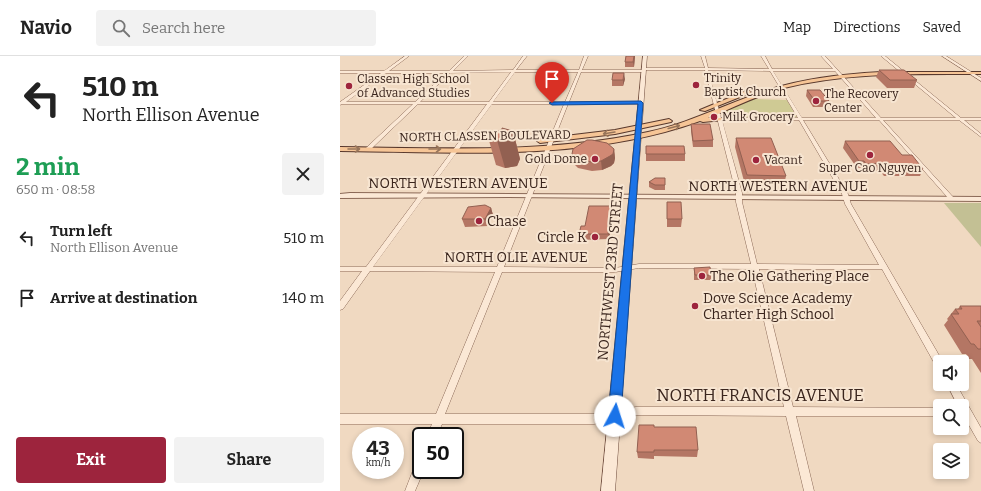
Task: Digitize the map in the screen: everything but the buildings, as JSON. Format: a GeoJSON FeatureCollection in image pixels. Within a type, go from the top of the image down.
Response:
{"type":"FeatureCollection","features":[{"type":"Feature","properties":{"kind":"main road","name":"NORTHWEST 23RD STREET"},"geometry":{"type":"LineString","coordinates":[[608,491],[645,56]]}},
{"type":"Feature","properties":{"kind":"main road","name":"NORTH CLASSEN BOULEVARD"},"geometry":{"type":"LineString","coordinates":[[968,72],[981,70]]}},
{"type":"Feature","properties":{"kind":"main road","name":"NORTH CLASSEN BOULEVARD"},"geometry":{"type":"LineString","coordinates":[[340,149],[455,146],[549,147],[587,144],[695,120],[717,109],[726,101],[756,89],[838,73],[981,73]]}},
{"type":"Feature","properties":{"kind":"main road","name":"NORTH CLASSEN BOULEVARD"},"geometry":{"type":"LineString","coordinates":[[484,142],[552,140],[638,132],[678,119],[717,109],[780,85]]}},
{"type":"Feature","properties":{"kind":"main road","name":"NORTH CLASSEN BOULEVARD"},"geometry":{"type":"LineString","coordinates":[[340,142],[430,142]]}},
{"type":"Feature","properties":{"kind":"main road","name":"NORTH CLASSEN BOULEVARD"},"geometry":{"type":"LineString","coordinates":[[455,146],[465,142]]}},
{"type":"Feature","properties":{"kind":"street"},"geometry":{"type":"LineString","coordinates":[[340,104],[407,56]]}},
{"type":"Feature","properties":{"kind":"street"},"geometry":{"type":"LineString","coordinates":[[368,149],[466,56]]}},
{"type":"Feature","properties":{"kind":"street"},"geometry":{"type":"LineString","coordinates":[[465,142],[525,56]]}},
{"type":"Feature","properties":{"kind":"street"},"geometry":{"type":"LineString","coordinates":[[436,427],[586,56]]}},
{"type":"Feature","properties":{"kind":"street"},"geometry":{"type":"LineString","coordinates":[[704,56],[706,69],[739,193],[739,202],[754,266],[809,491]]}},
{"type":"Feature","properties":{"kind":"street"},"geometry":{"type":"LineString","coordinates":[[763,56],[841,188],[934,355]]}},
{"type":"Feature","properties":{"kind":"street"},"geometry":{"type":"LineString","coordinates":[[823,56],[951,198]]}},
{"type":"Feature","properties":{"kind":"street"},"geometry":{"type":"LineString","coordinates":[[883,56],[981,136]]}},
{"type":"Feature","properties":{"kind":"street"},"geometry":{"type":"LineString","coordinates":[[944,56],[981,80]]}},
{"type":"Feature","properties":{"kind":"street"},"geometry":{"type":"LineString","coordinates":[[340,72],[580,72],[770,69],[838,73]]}},
{"type":"Feature","properties":{"kind":"street"},"geometry":{"type":"LineString","coordinates":[[340,104],[641,103]]}},
{"type":"Feature","properties":{"kind":"street"},"geometry":{"type":"LineString","coordinates":[[717,109],[801,119],[981,119]]}},
{"type":"Feature","properties":{"kind":"street"},"geometry":{"type":"LineString","coordinates":[[340,307],[422,196],[455,146]]}},
{"type":"Feature","properties":{"kind":"street","name":"NORTH WESTERN AVENUE"},"geometry":{"type":"LineString","coordinates":[[340,197],[575,196],[981,198]]}},
{"type":"Feature","properties":{"kind":"street","name":"NORTH OLIE AVENUE"},"geometry":{"type":"LineString","coordinates":[[340,269],[615,270],[639,266],[884,267]]}},
{"type":"Feature","properties":{"kind":"street","name":"NORTH FRANCIS AVENUE"},"geometry":{"type":"LineString","coordinates":[[340,419],[594,419],[636,411],[933,412]]}},
{"type":"Feature","properties":{"kind":"street"},"geometry":{"type":"LineString","coordinates":[[969,420],[981,438]]}},
{"type":"Feature","properties":{"kind":"street"},"geometry":{"type":"LineString","coordinates":[[410,491],[415,479]]}},
{"type":"Feature","properties":{"kind":"shaded area"},"geometry":{"type":"Polygon","coordinates":[[[752,99],[787,100],[797,117],[723,117],[722,113],[752,99]]]}},
{"type":"Feature","properties":{"kind":"shaded area"},"geometry":{"type":"Polygon","coordinates":[[[944,203],[981,203],[981,247],[944,203]]]}},
{"type":"Feature","properties":{"kind":"place","name":"Trinity Baptist Church"},"geometry":{"type":"Point","coordinates":[696,85]}},
{"type":"Feature","properties":{"kind":"place","name":"Classen High School of Advanced Studies"},"geometry":{"type":"Point","coordinates":[349,86]}},
{"type":"Feature","properties":{"kind":"place","name":"The Recovery Center"},"geometry":{"type":"Point","coordinates":[816,101]}},
{"type":"Feature","properties":{"kind":"place","name":"Milk Grocery"},"geometry":{"type":"Point","coordinates":[714,117]}},
{"type":"Feature","properties":{"kind":"place","name":"Super Cao Nguyen"},"geometry":{"type":"Point","coordinates":[870,155]}},
{"type":"Feature","properties":{"kind":"place","name":"Gold Dome"},"geometry":{"type":"Point","coordinates":[595,159]}},
{"type":"Feature","properties":{"kind":"place","name":"Vacant"},"geometry":{"type":"Point","coordinates":[756,160]}},
{"type":"Feature","properties":{"kind":"place","name":"Chase"},"geometry":{"type":"Point","coordinates":[479,221]}},
{"type":"Feature","properties":{"kind":"place","name":"Circle K"},"geometry":{"type":"Point","coordinates":[595,237]}},
{"type":"Feature","properties":{"kind":"place","name":"The Olie Gathering Place"},"geometry":{"type":"Point","coordinates":[702,276]}},
{"type":"Feature","properties":{"kind":"place","name":"Dove Science Academy Charter High School"},"geometry":{"type":"Point","coordinates":[695,306]}},
{"type":"Feature","properties":{"kind":"route"},"geometry":{"type":"LineString","coordinates":[[552,103],[641,103],[615,416]]}}]}
